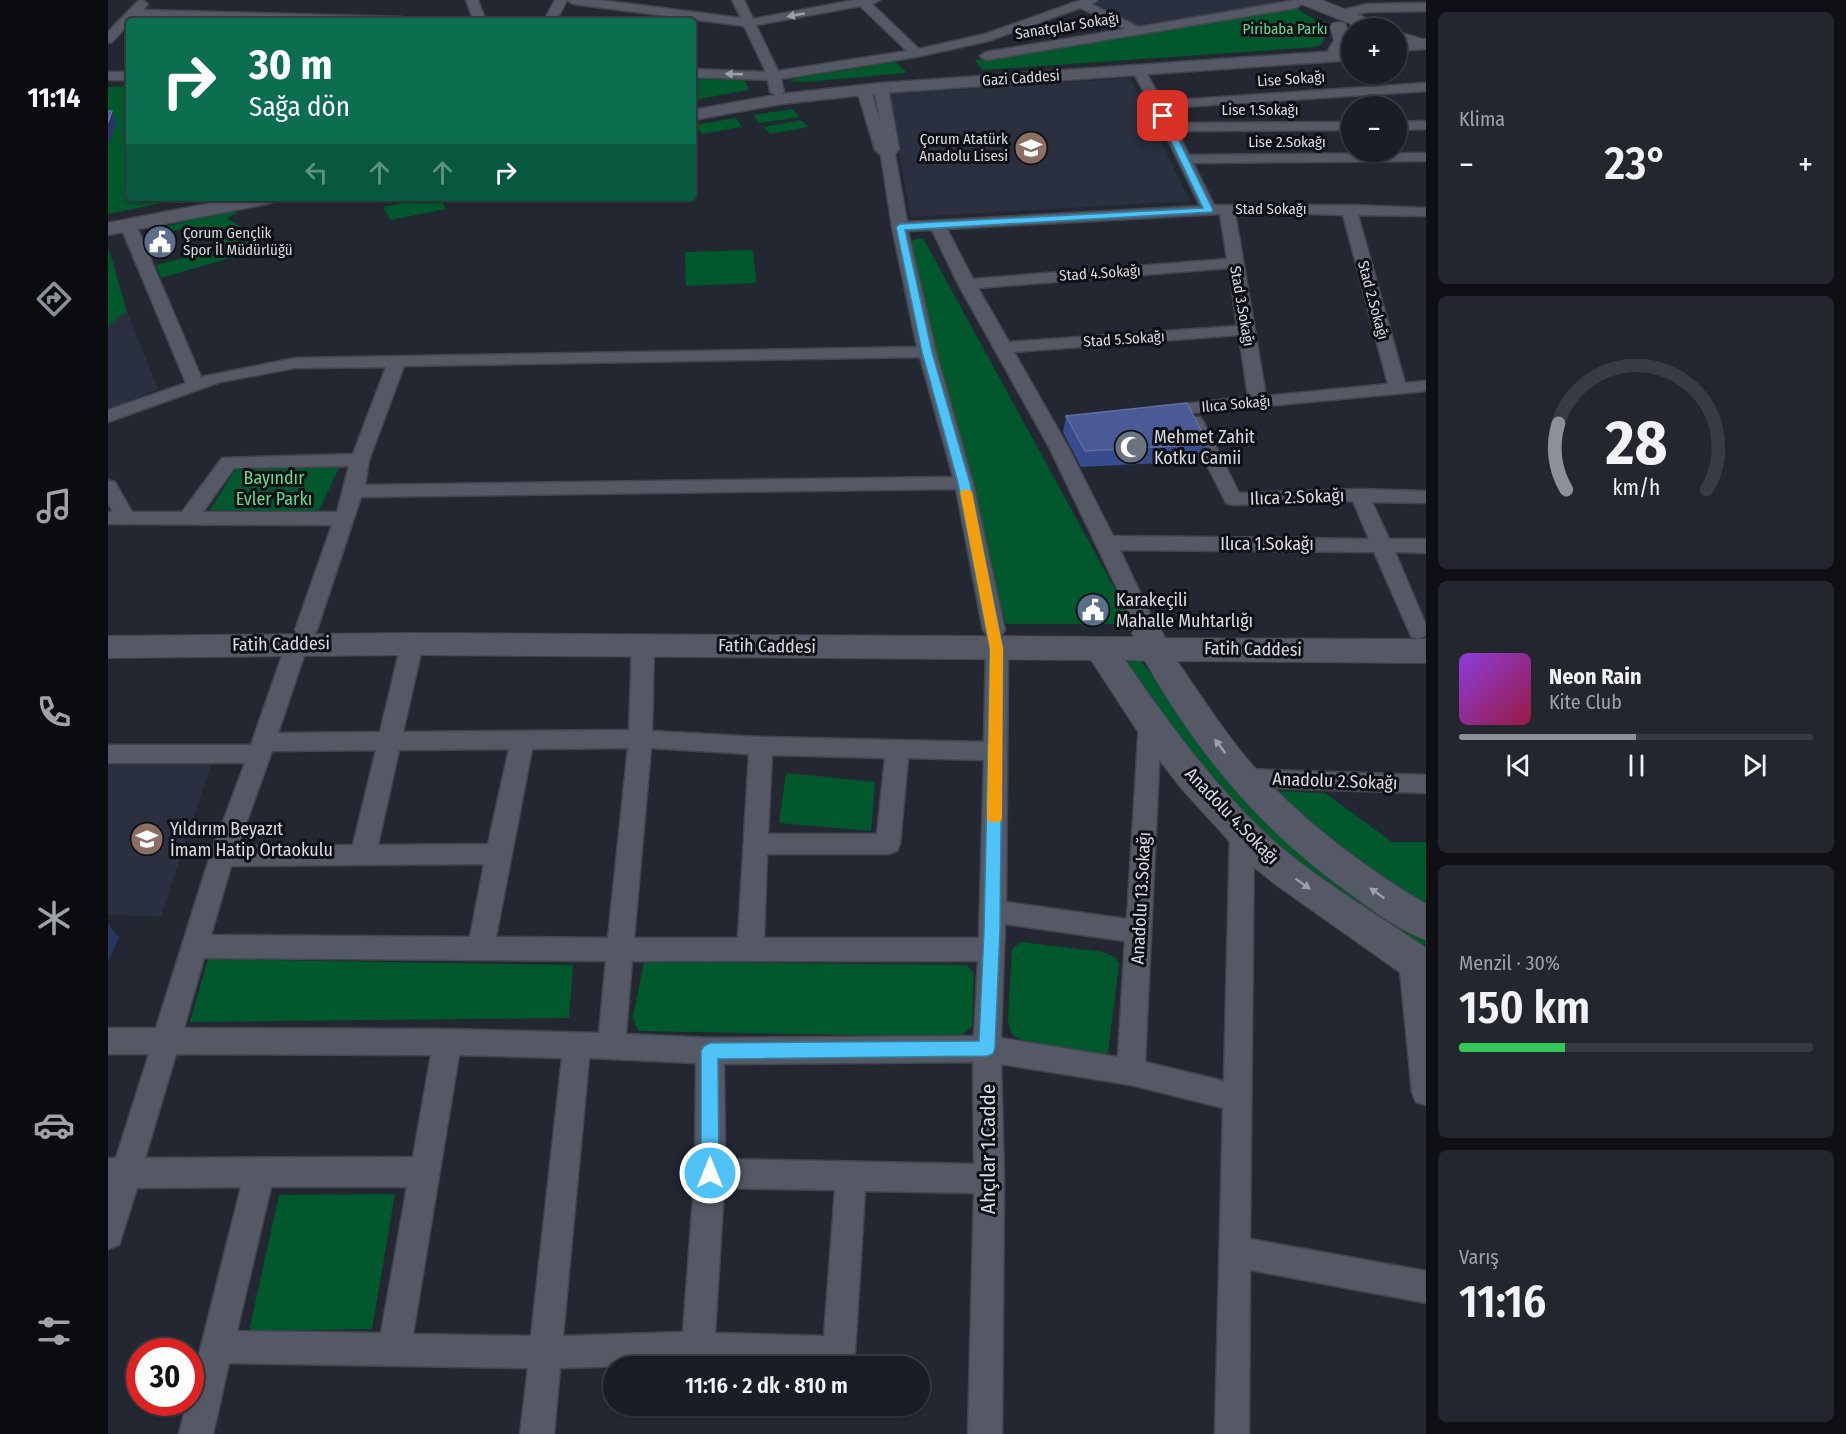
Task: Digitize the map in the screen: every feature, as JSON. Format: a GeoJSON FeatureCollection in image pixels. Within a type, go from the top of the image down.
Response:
{"type":"FeatureCollection","features":[{"type":"Feature","properties":{"kind":"main road"},"geometry":{"type":"LineString","coordinates":[[1297,1],[1341,23]]}},
{"type":"Feature","properties":{"kind":"main road"},"geometry":{"type":"LineString","coordinates":[[1407,40],[1424,46]]}},
{"type":"Feature","properties":{"kind":"main road","name":"Fatih Caddesi"},"geometry":{"type":"LineString","coordinates":[[108,629],[412,644],[643,645],[996,639],[1423,638]]}},
{"type":"Feature","properties":{"kind":"main road","name":"Fatih Caddesi"},"geometry":{"type":"LineString","coordinates":[[108,647],[301,637],[749,632],[996,639],[1101,650],[1150,639]]}},
{"type":"Feature","properties":{"kind":"main road","name":"Anadolu 4.Sokağı"},"geometry":{"type":"LineString","coordinates":[[1150,639],[1203,724],[1243,778],[1295,830],[1334,863],[1426,924]]}},
{"type":"Feature","properties":{"kind":"main road","name":"Anadolu 4.Sokağı"},"geometry":{"type":"LineString","coordinates":[[1101,650],[1150,723],[1192,777],[1242,832],[1289,874],[1419,964]]}},
{"type":"Feature","properties":{"kind":"street"},"geometry":{"type":"LineString","coordinates":[[129,18],[146,0]]}},
{"type":"Feature","properties":{"kind":"street"},"geometry":{"type":"LineString","coordinates":[[472,0],[479,18]]}},
{"type":"Feature","properties":{"kind":"street"},"geometry":{"type":"LineString","coordinates":[[552,18],[561,0]]}},
{"type":"Feature","properties":{"kind":"street"},"geometry":{"type":"LineString","coordinates":[[573,0],[749,23],[866,1],[916,52]]}},
{"type":"Feature","properties":{"kind":"street"},"geometry":{"type":"LineString","coordinates":[[738,0],[777,89]]}},
{"type":"Feature","properties":{"kind":"street","name":"Sanatçılar Sokağı"},"geometry":{"type":"LineString","coordinates":[[986,56],[1139,31],[1297,1]]}},
{"type":"Feature","properties":{"kind":"street"},"geometry":{"type":"LineString","coordinates":[[696,74],[777,89],[916,52],[988,37],[1086,2],[1139,31]]}},
{"type":"Feature","properties":{"kind":"street"},"geometry":{"type":"LineString","coordinates":[[1354,18],[1368,8],[1426,7]]}},
{"type":"Feature","properties":{"kind":"street"},"geometry":{"type":"LineString","coordinates":[[134,13],[352,18]]}},
{"type":"Feature","properties":{"kind":"street"},"geometry":{"type":"LineString","coordinates":[[108,39],[126,21]]}},
{"type":"Feature","properties":{"kind":"street"},"geometry":{"type":"LineString","coordinates":[[1407,46],[1424,46]]}},
{"type":"Feature","properties":{"kind":"street"},"geometry":{"type":"LineString","coordinates":[[1407,50],[1424,46]]}},
{"type":"Feature","properties":{"kind":"street","name":"Gazi Caddesi"},"geometry":{"type":"LineString","coordinates":[[870,85],[1341,51]]}},
{"type":"Feature","properties":{"kind":"street","name":"Gazi Caddesi"},"geometry":{"type":"LineString","coordinates":[[696,107],[777,89],[1138,70],[1341,52]]}},
{"type":"Feature","properties":{"kind":"street"},"geometry":{"type":"LineString","coordinates":[[1138,70],[1158,105],[1209,210]]}},
{"type":"Feature","properties":{"kind":"street"},"geometry":{"type":"LineString","coordinates":[[108,76],[126,76]]}},
{"type":"Feature","properties":{"kind":"street","name":"Ahçılar 1.Cadde"},"geometry":{"type":"LineString","coordinates":[[870,85],[882,150],[888,153],[900,227],[927,352],[964,483],[996,639],[993,911],[987,1048],[985,1434]]}},
{"type":"Feature","properties":{"kind":"street","name":"Lise Sokağı"},"geometry":{"type":"LineString","coordinates":[[1158,105],[1426,87]]}},
{"type":"Feature","properties":{"kind":"street","name":"Gazi Caddesi"},"geometry":{"type":"LineString","coordinates":[[696,114],[777,89]]}},
{"type":"Feature","properties":{"kind":"street"},"geometry":{"type":"LineString","coordinates":[[1407,126],[1426,125]]}},
{"type":"Feature","properties":{"kind":"street","name":"Lise 1.Sokağı"},"geometry":{"type":"LineString","coordinates":[[1168,127],[1341,126]]}},
{"type":"Feature","properties":{"kind":"street","name":"Lise 2.Sokağı"},"geometry":{"type":"LineString","coordinates":[[1184,159],[1426,157]]}},
{"type":"Feature","properties":{"kind":"street"},"geometry":{"type":"LineString","coordinates":[[108,220],[207,201]]}},
{"type":"Feature","properties":{"kind":"street"},"geometry":{"type":"LineString","coordinates":[[108,229],[251,201]]}},
{"type":"Feature","properties":{"kind":"street","name":"Stad Sokağı"},"geometry":{"type":"LineString","coordinates":[[900,227],[1227,209],[1349,209],[1426,212]]}},
{"type":"Feature","properties":{"kind":"street","name":"Stad 3.Sokağı"},"geometry":{"type":"LineString","coordinates":[[1227,209],[1258,402]]}},
{"type":"Feature","properties":{"kind":"street","name":"Stad 2.Sokağı"},"geometry":{"type":"LineString","coordinates":[[1349,209],[1398,389]]}},
{"type":"Feature","properties":{"kind":"street"},"geometry":{"type":"LineString","coordinates":[[128,225],[195,384]]}},
{"type":"Feature","properties":{"kind":"street"},"geometry":{"type":"LineString","coordinates":[[937,225],[966,284],[1045,422],[1107,543],[1150,639]]}},
{"type":"Feature","properties":{"kind":"street","name":"Stad 4.Sokağı"},"geometry":{"type":"LineString","coordinates":[[966,284],[1234,263]]}},
{"type":"Feature","properties":{"kind":"street","name":"Stad 5.Sokağı"},"geometry":{"type":"LineString","coordinates":[[1002,348],[1245,330]]}},
{"type":"Feature","properties":{"kind":"street"},"geometry":{"type":"LineString","coordinates":[[108,416],[216,378],[295,363],[927,352]]}},
{"type":"Feature","properties":{"kind":"street"},"geometry":{"type":"LineString","coordinates":[[108,1234],[117,1173],[167,1041],[222,856],[345,519],[354,491],[360,460],[397,361]]}},
{"type":"Feature","properties":{"kind":"street","name":"Ilıca Sokağı"},"geometry":{"type":"LineString","coordinates":[[1141,413],[1426,386]]}},
{"type":"Feature","properties":{"kind":"street","name":"Ilıca 2.Sokağı"},"geometry":{"type":"LineString","coordinates":[[1188,409],[1233,499],[1360,495],[1426,497]]}},
{"type":"Feature","properties":{"kind":"street"},"geometry":{"type":"LineString","coordinates":[[1045,422],[1069,420]]}},
{"type":"Feature","properties":{"kind":"street"},"geometry":{"type":"LineString","coordinates":[[188,518],[229,462],[360,460]]}},
{"type":"Feature","properties":{"kind":"street"},"geometry":{"type":"LineString","coordinates":[[354,491],[964,483]]}},
{"type":"Feature","properties":{"kind":"street"},"geometry":{"type":"LineString","coordinates":[[108,486],[117,518],[345,519]]}},
{"type":"Feature","properties":{"kind":"street"},"geometry":{"type":"LineString","coordinates":[[1360,495],[1423,638]]}},
{"type":"Feature","properties":{"kind":"street","name":"Ilıca 1.Sokağı"},"geometry":{"type":"LineString","coordinates":[[1107,543],[1426,546]]}},
{"type":"Feature","properties":{"kind":"street"},"geometry":{"type":"LineString","coordinates":[[363,855],[412,644]]}},
{"type":"Feature","properties":{"kind":"street"},"geometry":{"type":"LineString","coordinates":[[611,1046],[640,739],[643,645]]}},
{"type":"Feature","properties":{"kind":"street","name":"Anadolu 13.Sokağı"},"geometry":{"type":"LineString","coordinates":[[1131,1072],[1150,723]]}},
{"type":"Feature","properties":{"kind":"street"},"geometry":{"type":"LineString","coordinates":[[108,754],[390,741],[640,739],[760,746],[996,751]]}},
{"type":"Feature","properties":{"kind":"street"},"geometry":{"type":"LineString","coordinates":[[481,949],[522,740]]}},
{"type":"Feature","properties":{"kind":"street"},"geometry":{"type":"LineString","coordinates":[[750,950],[760,746]]}},
{"type":"Feature","properties":{"kind":"street"},"geometry":{"type":"LineString","coordinates":[[755,844],[888,844],[897,749]]}},
{"type":"Feature","properties":{"kind":"street","name":"Anadolu 2.Sokağı"},"geometry":{"type":"LineString","coordinates":[[1243,778],[1426,784]]}},
{"type":"Feature","properties":{"kind":"street"},"geometry":{"type":"LineString","coordinates":[[1232,1434],[1242,832]]}},
{"type":"Feature","properties":{"kind":"street"},"geometry":{"type":"LineString","coordinates":[[222,856],[498,854]]}},
{"type":"Feature","properties":{"kind":"street"},"geometry":{"type":"LineString","coordinates":[[993,911],[1140,932]]}},
{"type":"Feature","properties":{"kind":"street"},"geometry":{"type":"LineString","coordinates":[[195,946],[620,950],[992,949]]}},
{"type":"Feature","properties":{"kind":"street"},"geometry":{"type":"LineString","coordinates":[[1419,964],[1426,1092]]}},
{"type":"Feature","properties":{"kind":"street"},"geometry":{"type":"LineString","coordinates":[[108,1041],[447,1042],[710,1051],[987,1048],[1131,1072],[1238,1098]]}},
{"type":"Feature","properties":{"kind":"street"},"geometry":{"type":"LineString","coordinates":[[394,1350],[447,1042]]}},
{"type":"Feature","properties":{"kind":"street"},"geometry":{"type":"LineString","coordinates":[[537,1434],[577,1045]]}},
{"type":"Feature","properties":{"kind":"street"},"geometry":{"type":"LineString","coordinates":[[698,1348],[710,1173],[710,1051]]}},
{"type":"Feature","properties":{"kind":"street"},"geometry":{"type":"LineString","coordinates":[[196,1434],[260,1172]]}},
{"type":"Feature","properties":{"kind":"street"},"geometry":{"type":"LineString","coordinates":[[117,1173],[424,1172]]}},
{"type":"Feature","properties":{"kind":"street"},"geometry":{"type":"LineString","coordinates":[[710,1173],[988,1179]]}},
{"type":"Feature","properties":{"kind":"street"},"geometry":{"type":"LineString","coordinates":[[218,1347],[547,1352],[698,1348],[838,1353],[851,1177]]}},
{"type":"Feature","properties":{"kind":"street"},"geometry":{"type":"LineString","coordinates":[[1236,1252],[1426,1287]]}},
{"type":"Feature","properties":{"kind":"shaded area"},"geometry":{"type":"Polygon","coordinates":[[[1102,0],[1278,0],[1287,4],[1139,29],[1087,5],[1102,0]]]}},
{"type":"Feature","properties":{"kind":"shaded area","name":"Çorum Atatürk Anadolu Lisesi"},"geometry":{"type":"Polygon","coordinates":[[[1130,78],[1190,201],[911,217],[888,94],[1130,78]]]}},
{"type":"Feature","properties":{"kind":"shaded area"},"geometry":{"type":"Polygon","coordinates":[[[108,246],[127,312],[158,389],[108,410],[108,246]]]}},
{"type":"Feature","properties":{"kind":"shaded area","name":"Yıldırım Beyazıt İmam Hatip Ortaokulu"},"geometry":{"type":"Polygon","coordinates":[[[108,762],[212,762],[161,916],[108,915],[108,762]]]}},
{"type":"Feature","properties":{"kind":"green space","name":"Piribaba Parkı"},"geometry":{"type":"Polygon","coordinates":[[[1293,7],[1312,18],[1324,29],[1327,34],[1321,45],[982,70],[975,60],[1293,7]]]}},
{"type":"Feature","properties":{"kind":"green space"},"geometry":{"type":"Polygon","coordinates":[[[896,62],[907,73],[805,82],[790,81],[797,78],[896,62]]]}},
{"type":"Feature","properties":{"kind":"green space"},"geometry":{"type":"Polygon","coordinates":[[[696,79],[745,80],[749,90],[696,99],[696,79]]]}},
{"type":"Feature","properties":{"kind":"green space"},"geometry":{"type":"Polygon","coordinates":[[[126,86],[126,201],[173,201],[108,214],[108,87],[126,86]]]}},
{"type":"Feature","properties":{"kind":"green space"},"geometry":{"type":"Polygon","coordinates":[[[792,109],[800,117],[759,123],[753,115],[792,109]]]}},
{"type":"Feature","properties":{"kind":"green space"},"geometry":{"type":"Polygon","coordinates":[[[736,118],[742,127],[702,134],[696,125],[736,118]]]}},
{"type":"Feature","properties":{"kind":"green space"},"geometry":{"type":"Polygon","coordinates":[[[801,120],[808,127],[770,134],[764,127],[801,120]]]}},
{"type":"Feature","properties":{"kind":"green space"},"geometry":{"type":"Polygon","coordinates":[[[412,201],[442,201],[446,209],[390,220],[383,207],[412,201]]]}},
{"type":"Feature","properties":{"kind":"green space"},"geometry":{"type":"Polygon","coordinates":[[[233,211],[238,213],[227,218],[242,228],[257,228],[260,242],[254,251],[161,278],[156,265],[191,256],[218,245],[191,227],[150,236],[148,230],[233,211]]]}},
{"type":"Feature","properties":{"kind":"green space"},"geometry":{"type":"Polygon","coordinates":[[[923,238],[1134,624],[1006,624],[912,263],[908,241],[923,238]]]}},
{"type":"Feature","properties":{"kind":"green space"},"geometry":{"type":"Polygon","coordinates":[[[108,246],[127,312],[119,316],[108,327],[108,246]]]}},
{"type":"Feature","properties":{"kind":"green space"},"geometry":{"type":"Polygon","coordinates":[[[753,250],[756,283],[686,286],[685,252],[753,250]]]}},
{"type":"Feature","properties":{"kind":"green space","name":"Bayındır Evler Parkı"},"geometry":{"type":"Polygon","coordinates":[[[238,465],[339,468],[318,512],[210,510],[238,465]]]}},
{"type":"Feature","properties":{"kind":"green space"},"geometry":{"type":"Polygon","coordinates":[[[1141,661],[1174,700],[1426,932],[1426,961],[1262,842],[1119,662],[1141,661]]]}},
{"type":"Feature","properties":{"kind":"green space"},"geometry":{"type":"Polygon","coordinates":[[[786,773],[875,782],[871,831],[779,823],[786,773]]]}},
{"type":"Feature","properties":{"kind":"green space"},"geometry":{"type":"Polygon","coordinates":[[[1269,791],[1325,793],[1392,842],[1426,842],[1426,910],[1362,871],[1269,791]]]}},
{"type":"Feature","properties":{"kind":"green space"},"geometry":{"type":"Polygon","coordinates":[[[1021,942],[1103,952],[1115,957],[1119,964],[1108,1053],[1097,1054],[1022,1040],[1012,1035],[1008,1021],[1012,949],[1021,942]]]}},
{"type":"Feature","properties":{"kind":"green space"},"geometry":{"type":"Polygon","coordinates":[[[208,959],[573,965],[569,1018],[190,1022],[208,959]]]}},
{"type":"Feature","properties":{"kind":"green space"},"geometry":{"type":"Polygon","coordinates":[[[644,962],[967,965],[974,973],[972,1027],[959,1037],[638,1031],[633,1017],[644,962]]]}},
{"type":"Feature","properties":{"kind":"green space"},"geometry":{"type":"Polygon","coordinates":[[[395,1194],[372,1329],[249,1331],[279,1195],[395,1194]]]}},
{"type":"Feature","properties":{"kind":"building"},"geometry":{"type":"Polygon","coordinates":[[[108,111],[112,111],[108,123],[108,111]]]}},
{"type":"Feature","properties":{"kind":"building"},"geometry":{"type":"Polygon","coordinates":[[[1187,403],[1208,444],[1085,451],[1066,416],[1187,403]]]}},
{"type":"Feature","properties":{"kind":"slow traffic"},"geometry":{"type":"LineString","coordinates":[[966,492],[997,649],[994,818]]}},
{"type":"Feature","properties":{"kind":"place","name":"Çorum Atatürk Anadolu Lisesi"},"geometry":{"type":"Point","coordinates":[1031,148]}},
{"type":"Feature","properties":{"kind":"place","name":"Çorum Gençlik Spor İl Müdürlüğü"},"geometry":{"type":"Point","coordinates":[160,242]}},
{"type":"Feature","properties":{"kind":"place","name":"Mehmet Zahit Kotku Camii"},"geometry":{"type":"Point","coordinates":[1131,447]}},
{"type":"Feature","properties":{"kind":"place","name":"Karakeçili Mahalle Muhtarlığı"},"geometry":{"type":"Point","coordinates":[1093,610]}},
{"type":"Feature","properties":{"kind":"place","name":"Yıldırım Beyazıt İmam Hatip Ortaokulu"},"geometry":{"type":"Point","coordinates":[147,839]}},
{"type":"Feature","properties":{"kind":"route"},"geometry":{"type":"LineString","coordinates":[[710,1173],[710,1051],[987,1048],[992,930],[997,649],[964,483],[927,352],[900,227],[1209,210],[1163,116]]}}]}
